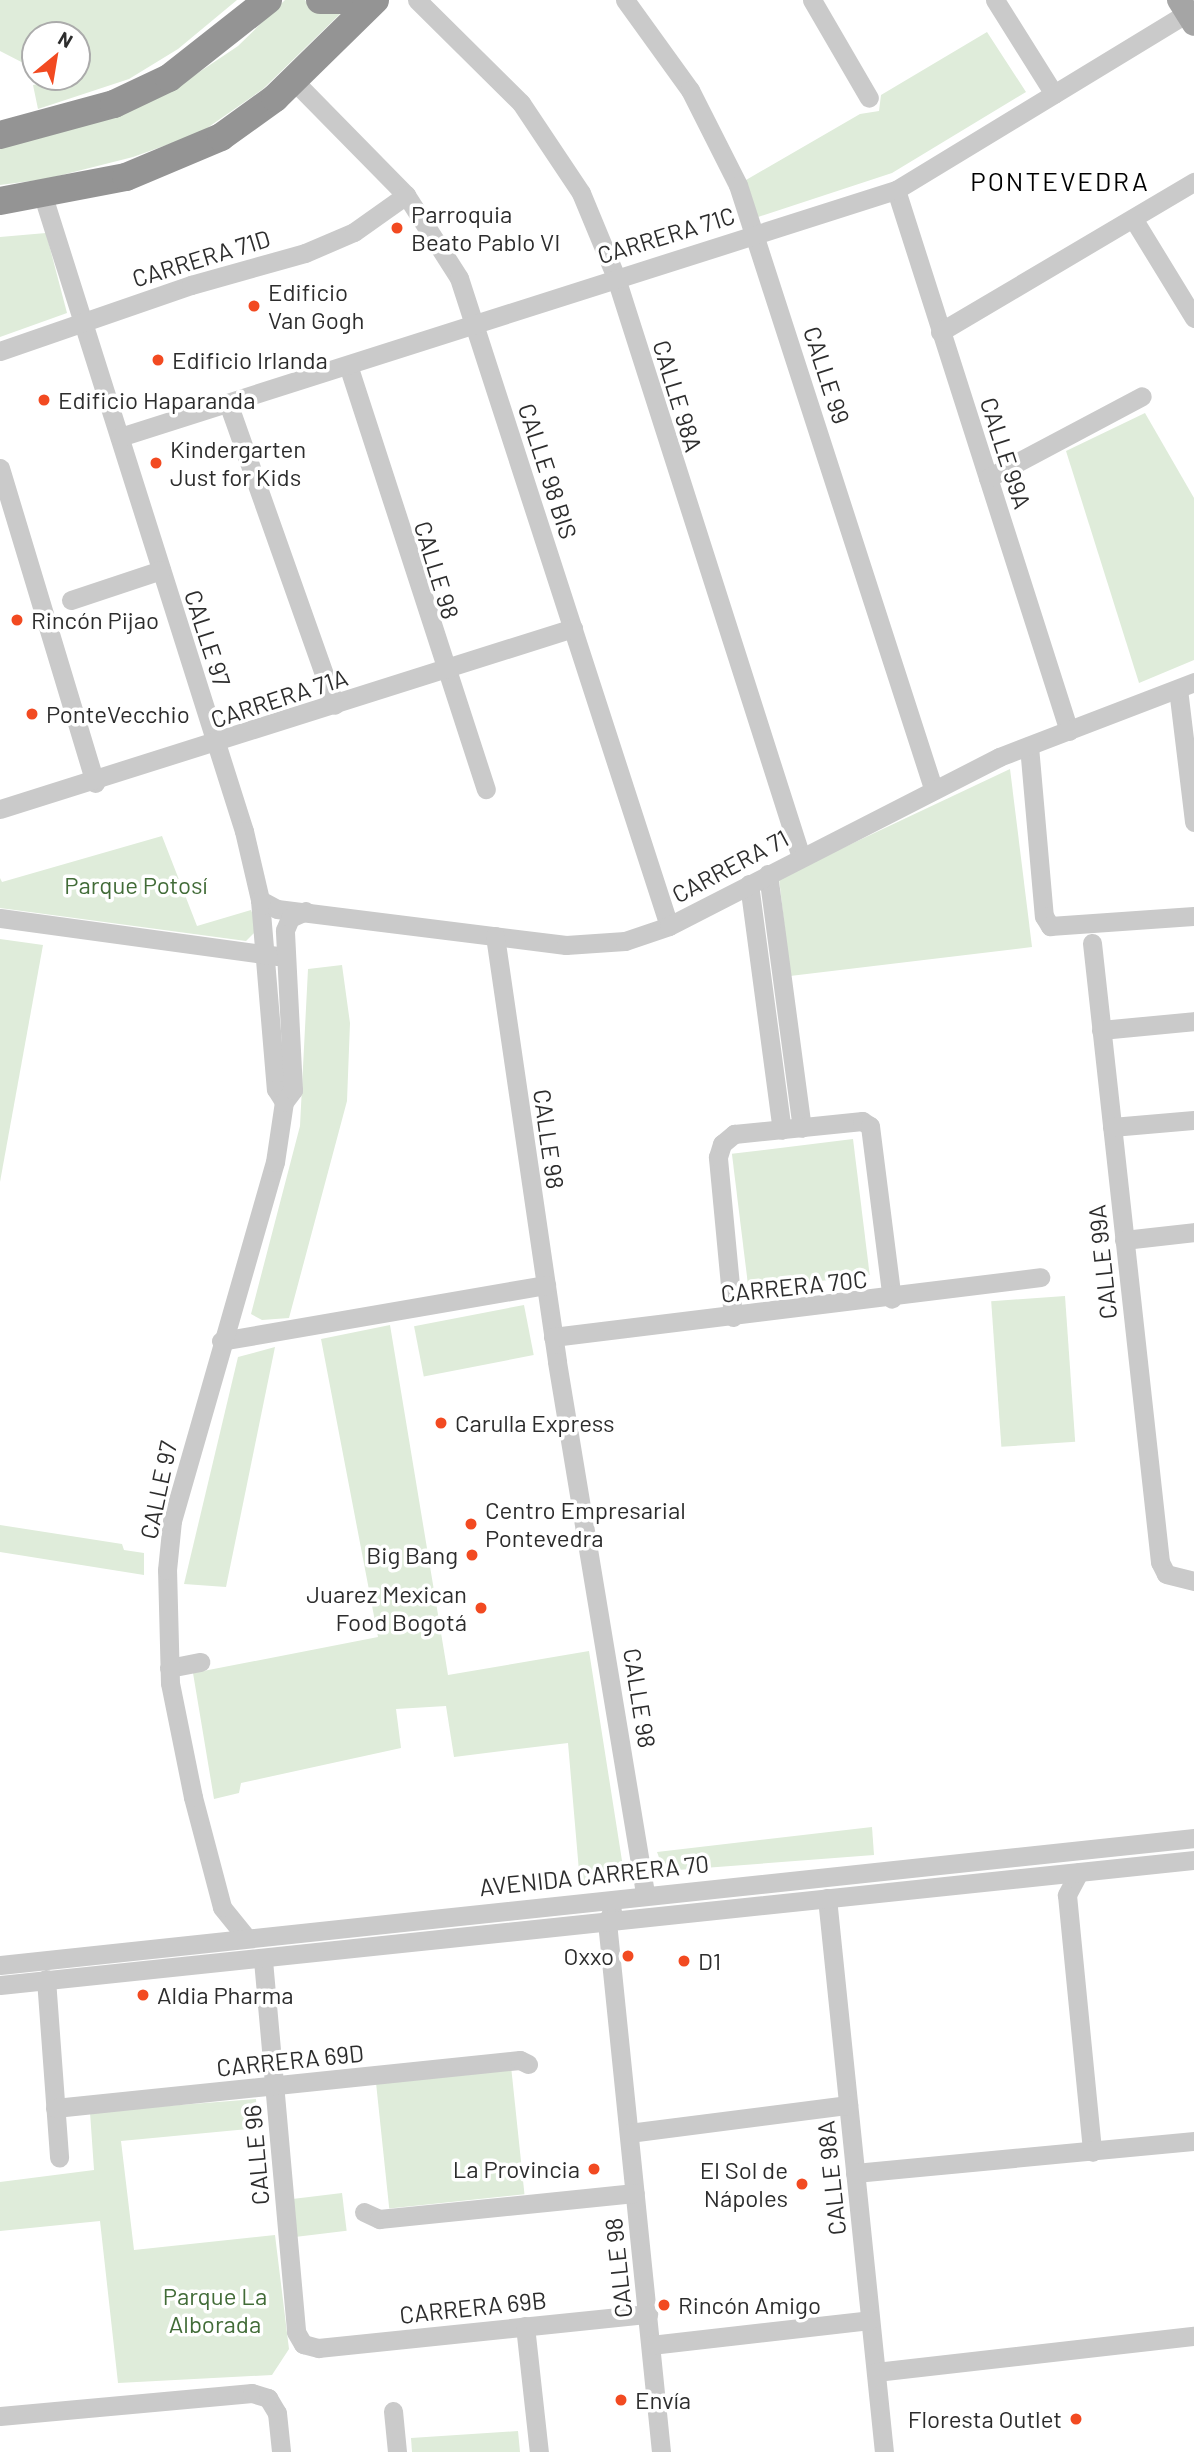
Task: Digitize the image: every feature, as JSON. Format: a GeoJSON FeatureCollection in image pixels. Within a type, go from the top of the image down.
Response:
{"type":"FeatureCollection","features":[{"type":"Feature","properties":{"kind":"highway"},"geometry":{"type":"LineString","coordinates":[[0,135],[114,104],[169,78],[268,0]]}},
{"type":"Feature","properties":{"kind":"highway"},"geometry":{"type":"LineString","coordinates":[[320,0],[343,0]]}},
{"type":"Feature","properties":{"kind":"highway"},"geometry":{"type":"LineString","coordinates":[[0,201],[43,196],[126,177],[195,150],[246,121],[294,81],[375,0]]}},
{"type":"Feature","properties":{"kind":"street","name":"CALLE 98A"},"geometry":{"type":"LineString","coordinates":[[418,0],[521,103],[555,147],[581,193],[615,275],[801,857]]}},
{"type":"Feature","properties":{"kind":"street","name":"CALLE 99"},"geometry":{"type":"LineString","coordinates":[[625,0],[701,108],[756,234],[933,788]]}},
{"type":"Feature","properties":{"kind":"street"},"geometry":{"type":"LineString","coordinates":[[813,0],[869,98]]}},
{"type":"Feature","properties":{"kind":"street"},"geometry":{"type":"LineString","coordinates":[[995,0],[1054,94]]}},
{"type":"Feature","properties":{"kind":"street","name":"CARRERA 71C"},"geometry":{"type":"LineString","coordinates":[[120,437],[348,365],[615,275],[896,190],[1189,11]]}},
{"type":"Feature","properties":{"kind":"street","name":"CALLE 98 BIS"},"geometry":{"type":"LineString","coordinates":[[294,81],[406,195],[436,234],[475,323],[669,926]]}},
{"type":"Feature","properties":{"kind":"street"},"geometry":{"type":"LineString","coordinates":[[940,332],[1134,220],[1194,182]]}},
{"type":"Feature","properties":{"kind":"street","name":"CALLE 99A"},"geometry":{"type":"LineString","coordinates":[[896,190],[1069,731]]}},
{"type":"Feature","properties":{"kind":"street","name":"CARRERA 71D"},"geometry":{"type":"LineString","coordinates":[[0,351],[82,321],[305,253],[354,232],[406,195]]}},
{"type":"Feature","properties":{"kind":"street","name":"CALLE 97"},"geometry":{"type":"LineString","coordinates":[[43,196],[216,744],[260,900],[267,955],[276,1089],[284,1102]]}},
{"type":"Feature","properties":{"kind":"street"},"geometry":{"type":"LineString","coordinates":[[1134,220],[1194,318]]}},
{"type":"Feature","properties":{"kind":"street","name":"CALLE 98"},"geometry":{"type":"LineString","coordinates":[[348,365],[443,670],[486,789]]}},
{"type":"Feature","properties":{"kind":"street"},"geometry":{"type":"LineString","coordinates":[[988,478],[1142,396]]}},
{"type":"Feature","properties":{"kind":"street"},"geometry":{"type":"LineString","coordinates":[[228,403],[335,705]]}},
{"type":"Feature","properties":{"kind":"street"},"geometry":{"type":"LineString","coordinates":[[0,468],[95,783]]}},
{"type":"Feature","properties":{"kind":"street"},"geometry":{"type":"LineString","coordinates":[[71,600],[161,570]]}},
{"type":"Feature","properties":{"kind":"street","name":"CARRERA 71A"},"geometry":{"type":"LineString","coordinates":[[0,809],[95,783],[573,628]]}},
{"type":"Feature","properties":{"kind":"street"},"geometry":{"type":"LineString","coordinates":[[1186,686],[1194,822]]}},
{"type":"Feature","properties":{"kind":"street","name":"CARRERA 71"},"geometry":{"type":"LineString","coordinates":[[260,900],[277,909],[495,936],[602,944],[669,926],[933,788],[1029,746],[1186,686]]}},
{"type":"Feature","properties":{"kind":"street"},"geometry":{"type":"LineString","coordinates":[[1029,746],[1044,916],[1051,926],[1194,916]]}},
{"type":"Feature","properties":{"kind":"street"},"geometry":{"type":"LineString","coordinates":[[768,874],[802,1128]]}},
{"type":"Feature","properties":{"kind":"street"},"geometry":{"type":"LineString","coordinates":[[749,884],[782,1130]]}},
{"type":"Feature","properties":{"kind":"street","name":"CALLE 97"},"geometry":{"type":"LineString","coordinates":[[246,1937],[229,1919],[218,1894],[169,1668],[166,1591],[172,1521],[221,1341],[275,1162],[284,1102],[293,1090],[286,923],[306,911]]}},
{"type":"Feature","properties":{"kind":"street"},"geometry":{"type":"LineString","coordinates":[[0,918],[288,957]]}},
{"type":"Feature","properties":{"kind":"street","name":"CALLE 98"},"geometry":{"type":"LineString","coordinates":[[495,936],[553,1337],[645,1893]]}},
{"type":"Feature","properties":{"kind":"street","name":"CALLE 99A"},"geometry":{"type":"LineString","coordinates":[[1092,943],[1160,1562],[1166,1574],[1194,1581]]}},
{"type":"Feature","properties":{"kind":"street"},"geometry":{"type":"LineString","coordinates":[[1101,1030],[1194,1021]]}},
{"type":"Feature","properties":{"kind":"street"},"geometry":{"type":"LineString","coordinates":[[1112,1127],[1194,1120]]}},
{"type":"Feature","properties":{"kind":"street"},"geometry":{"type":"LineString","coordinates":[[733,1317],[718,1157],[722,1144],[734,1135],[862,1121],[870,1126],[892,1300]]}},
{"type":"Feature","properties":{"kind":"street"},"geometry":{"type":"LineString","coordinates":[[1124,1240],[1194,1232]]}},
{"type":"Feature","properties":{"kind":"street","name":"CARRERA 70C"},"geometry":{"type":"LineString","coordinates":[[553,1337],[892,1300],[1040,1277]]}},
{"type":"Feature","properties":{"kind":"street"},"geometry":{"type":"LineString","coordinates":[[221,1341],[546,1285]]}},
{"type":"Feature","properties":{"kind":"street"},"geometry":{"type":"LineString","coordinates":[[169,1668],[200,1662]]}},
{"type":"Feature","properties":{"kind":"street","name":"AVENIDA CARRERA 70"},"geometry":{"type":"LineString","coordinates":[[0,1965],[645,1893],[1194,1838]]}},
{"type":"Feature","properties":{"kind":"street"},"geometry":{"type":"LineString","coordinates":[[1079,1850],[1088,1857],[1087,1865],[1051,1875],[1067,1895],[1092,2152]]}},
{"type":"Feature","properties":{"kind":"street","name":"AVENIDA CARRERA 70"},"geometry":{"type":"LineString","coordinates":[[0,1985],[263,1961],[1194,1860]]}},
{"type":"Feature","properties":{"kind":"street"},"geometry":{"type":"LineString","coordinates":[[1067,1895],[1079,1872]]}},
{"type":"Feature","properties":{"kind":"street"},"geometry":{"type":"LineString","coordinates":[[607,1922],[615,1909],[645,1893]]}},
{"type":"Feature","properties":{"kind":"street","name":"CALLE 97"},"geometry":{"type":"LineString","coordinates":[[200,1942],[213,1920],[218,1894]]}},
{"type":"Feature","properties":{"kind":"street","name":"CALLE 98A"},"geometry":{"type":"LineString","coordinates":[[827,1898],[884,2452]]}},
{"type":"Feature","properties":{"kind":"street","name":"CALLE 98"},"geometry":{"type":"LineString","coordinates":[[607,1922],[661,2452]]}},
{"type":"Feature","properties":{"kind":"street","name":"CALLE 96"},"geometry":{"type":"LineString","coordinates":[[263,1961],[296,2332],[303,2344]]}},
{"type":"Feature","properties":{"kind":"street"},"geometry":{"type":"LineString","coordinates":[[46,1979],[59,2158]]}},
{"type":"Feature","properties":{"kind":"street","name":"CARRERA 69D"},"geometry":{"type":"LineString","coordinates":[[55,2108],[520,2060],[528,2064]]}},
{"type":"Feature","properties":{"kind":"street"},"geometry":{"type":"LineString","coordinates":[[629,2133],[848,2105]]}},
{"type":"Feature","properties":{"kind":"street"},"geometry":{"type":"LineString","coordinates":[[855,2173],[1194,2141]]}},
{"type":"Feature","properties":{"kind":"street"},"geometry":{"type":"LineString","coordinates":[[364,2212],[379,2219],[635,2193]]}},
{"type":"Feature","properties":{"kind":"street","name":"CARRERA 69B"},"geometry":{"type":"LineString","coordinates":[[303,2344],[318,2348],[648,2314]]}},
{"type":"Feature","properties":{"kind":"street"},"geometry":{"type":"LineString","coordinates":[[650,2345],[870,2320]]}},
{"type":"Feature","properties":{"kind":"street"},"geometry":{"type":"LineString","coordinates":[[525,2326],[539,2452]]}},
{"type":"Feature","properties":{"kind":"street"},"geometry":{"type":"LineString","coordinates":[[876,2372],[1194,2336]]}},
{"type":"Feature","properties":{"kind":"street"},"geometry":{"type":"LineString","coordinates":[[0,2416],[252,2393],[268,2398],[277,2413],[281,2452]]}},
{"type":"Feature","properties":{"kind":"street"},"geometry":{"type":"LineString","coordinates":[[393,2411],[397,2452]]}},
{"type":"Feature","properties":{"kind":"green space"},"geometry":{"type":"Polygon","coordinates":[[[0,0],[237,0],[178,49],[129,79],[38,109],[34,91],[91,91],[91,21],[21,21],[21,62],[0,51],[0,0]]]}},
{"type":"Feature","properties":{"kind":"green space"},"geometry":{"type":"Polygon","coordinates":[[[285,0],[305,0],[310,8],[340,14],[263,89],[200,133],[133,157],[46,179],[0,185],[0,147],[105,120],[180,85],[238,46],[285,0]]]}},
{"type":"Feature","properties":{"kind":"green space"},"geometry":{"type":"Polygon","coordinates":[[[987,32],[1026,92],[892,173],[758,217],[746,180],[860,114],[879,111],[881,95],[987,32]]]}},
{"type":"Feature","properties":{"kind":"green space"},"geometry":{"type":"Polygon","coordinates":[[[46,233],[67,313],[0,337],[0,237],[46,233]]]}},
{"type":"Feature","properties":{"kind":"green space"},"geometry":{"type":"Polygon","coordinates":[[[1145,413],[1194,498],[1194,660],[1139,683],[1066,451],[1145,413]]]}},
{"type":"Feature","properties":{"kind":"green space"},"geometry":{"type":"Polygon","coordinates":[[[1010,769],[1032,947],[790,976],[779,878],[1010,769]]]}},
{"type":"Feature","properties":{"kind":"green space","name":"Parque Potosí"},"geometry":{"type":"Polygon","coordinates":[[[162,836],[197,926],[251,910],[258,929],[246,941],[0,908],[0,878],[2,882],[162,836]]]}},
{"type":"Feature","properties":{"kind":"green space"},"geometry":{"type":"Polygon","coordinates":[[[0,939],[43,945],[0,1182],[0,939]]]}},
{"type":"Feature","properties":{"kind":"green space"},"geometry":{"type":"Polygon","coordinates":[[[342,965],[350,1023],[347,1101],[289,1318],[262,1320],[251,1314],[300,1126],[308,969],[342,965]]]}},
{"type":"Feature","properties":{"kind":"green space"},"geometry":{"type":"Polygon","coordinates":[[[853,1139],[870,1275],[749,1290],[732,1154],[853,1139]]]}},
{"type":"Feature","properties":{"kind":"green space"},"geometry":{"type":"Polygon","coordinates":[[[1065,1296],[1075,1442],[1001,1447],[991,1301],[1065,1296]]]}},
{"type":"Feature","properties":{"kind":"green space"},"geometry":{"type":"Polygon","coordinates":[[[524,1305],[534,1355],[424,1376],[414,1326],[524,1305]]]}},
{"type":"Feature","properties":{"kind":"green space"},"geometry":{"type":"Polygon","coordinates":[[[390,1325],[448,1675],[589,1651],[623,1867],[614,1875],[580,1883],[568,1743],[454,1757],[446,1706],[396,1709],[401,1748],[241,1783],[239,1793],[214,1799],[193,1673],[378,1637],[321,1339],[390,1325]]]}},
{"type":"Feature","properties":{"kind":"green space"},"geometry":{"type":"Polygon","coordinates":[[[275,1347],[226,1587],[184,1584],[238,1357],[275,1347]]]}},
{"type":"Feature","properties":{"kind":"green space"},"geometry":{"type":"Polygon","coordinates":[[[0,1525],[122,1544],[124,1550],[144,1553],[144,1575],[0,1552],[0,1525]]]}},
{"type":"Feature","properties":{"kind":"green space"},"geometry":{"type":"Polygon","coordinates":[[[872,1827],[874,1855],[664,1871],[657,1852],[872,1827]]]}},
{"type":"Feature","properties":{"kind":"green space"},"geometry":{"type":"Polygon","coordinates":[[[511,2066],[524,2194],[389,2209],[376,2080],[511,2066]]]}},
{"type":"Feature","properties":{"kind":"green space","name":"Parque La Alborada"},"geometry":{"type":"Polygon","coordinates":[[[256,2099],[258,2128],[121,2141],[134,2250],[275,2235],[289,2349],[272,2375],[118,2383],[100,2221],[0,2231],[0,2182],[94,2170],[90,2112],[256,2099]]]}},
{"type":"Feature","properties":{"kind":"green space"},"geometry":{"type":"Polygon","coordinates":[[[342,2193],[347,2231],[297,2237],[292,2199],[342,2193]]]}},
{"type":"Feature","properties":{"kind":"green space"},"geometry":{"type":"Polygon","coordinates":[[[518,2431],[520,2452],[412,2452],[411,2438],[518,2431]]]}},
{"type":"Feature","properties":{"kind":"place","name":"Parroquia Beato Pablo VI"},"geometry":{"type":"Point","coordinates":[397,228]}},
{"type":"Feature","properties":{"kind":"place","name":"Edificio Van Gogh"},"geometry":{"type":"Point","coordinates":[254,306]}},
{"type":"Feature","properties":{"kind":"place","name":"Edificio Irlanda"},"geometry":{"type":"Point","coordinates":[158,360]}},
{"type":"Feature","properties":{"kind":"place","name":"Edificio Haparanda"},"geometry":{"type":"Point","coordinates":[44,400]}},
{"type":"Feature","properties":{"kind":"place","name":"Kindergarten Just for Kids"},"geometry":{"type":"Point","coordinates":[156,463]}},
{"type":"Feature","properties":{"kind":"place","name":"Rincón Pijao"},"geometry":{"type":"Point","coordinates":[17,620]}},
{"type":"Feature","properties":{"kind":"place","name":"PonteVecchio"},"geometry":{"type":"Point","coordinates":[32,714]}},
{"type":"Feature","properties":{"kind":"place","name":"Carulla Express"},"geometry":{"type":"Point","coordinates":[441,1423]}},
{"type":"Feature","properties":{"kind":"place","name":"Centro Empresarial Pontevedra"},"geometry":{"type":"Point","coordinates":[471,1524]}},
{"type":"Feature","properties":{"kind":"place","name":"Big Bang"},"geometry":{"type":"Point","coordinates":[472,1555]}},
{"type":"Feature","properties":{"kind":"place","name":"Juarez Mexican Food Bogotá"},"geometry":{"type":"Point","coordinates":[481,1608]}},
{"type":"Feature","properties":{"kind":"place","name":"Oxxo"},"geometry":{"type":"Point","coordinates":[628,1956]}},
{"type":"Feature","properties":{"kind":"place","name":"D1"},"geometry":{"type":"Point","coordinates":[684,1961]}},
{"type":"Feature","properties":{"kind":"place","name":"Aldia Pharma"},"geometry":{"type":"Point","coordinates":[143,1995]}},
{"type":"Feature","properties":{"kind":"place","name":"La Provincia"},"geometry":{"type":"Point","coordinates":[594,2169]}},
{"type":"Feature","properties":{"kind":"place","name":"El Sol de Nápoles"},"geometry":{"type":"Point","coordinates":[802,2184]}},
{"type":"Feature","properties":{"kind":"place","name":"Rincón Amigo"},"geometry":{"type":"Point","coordinates":[664,2305]}},
{"type":"Feature","properties":{"kind":"place","name":"Envía"},"geometry":{"type":"Point","coordinates":[621,2400]}},
{"type":"Feature","properties":{"kind":"place","name":"Floresta Outlet"},"geometry":{"type":"Point","coordinates":[1076,2419]}},
{"type":"Feature","properties":{"kind":"district","name":"PONTEVEDRA"},"geometry":{"type":"Point","coordinates":[1060,181]}}]}
